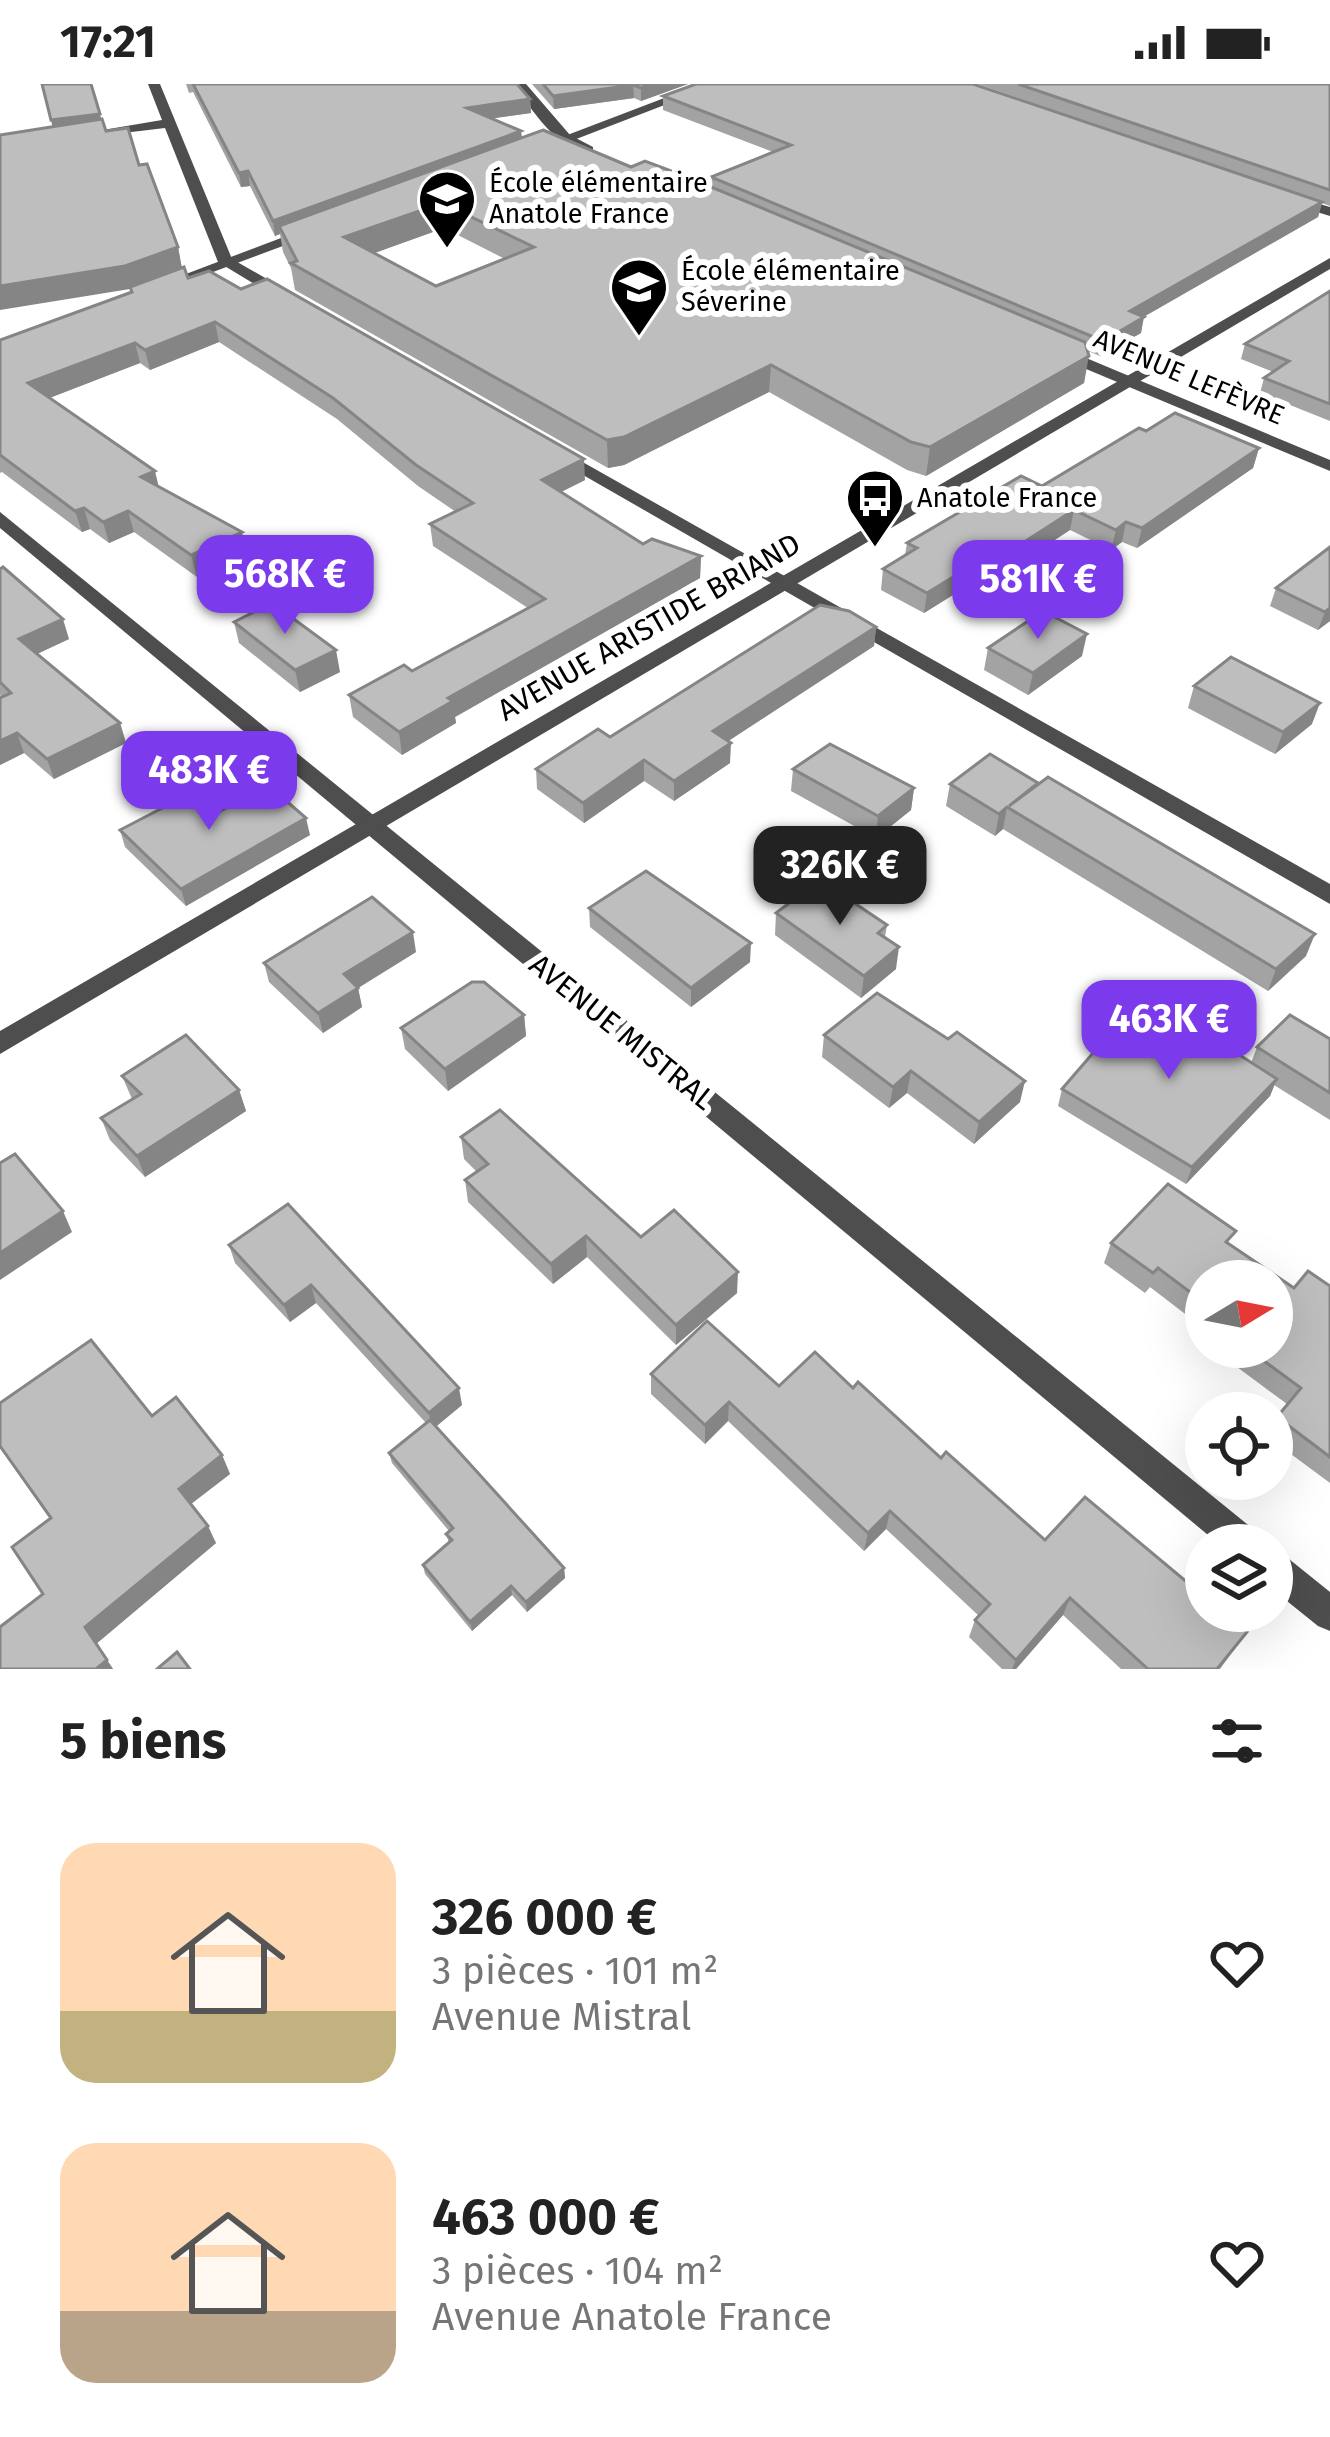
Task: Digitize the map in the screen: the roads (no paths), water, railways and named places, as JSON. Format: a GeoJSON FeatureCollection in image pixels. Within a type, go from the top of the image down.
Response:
{"type":"FeatureCollection","features":[{"type":"Feature","properties":{"kind":"street"},"geometry":{"type":"LineString","coordinates":[[154,84],[226,262],[301,305]]}},
{"type":"Feature","properties":{"kind":"street"},"geometry":{"type":"LineString","coordinates":[[519,84],[565,138],[597,153]]}},
{"type":"Feature","properties":{"kind":"street"},"geometry":{"type":"LineString","coordinates":[[518,157],[713,84]]}},
{"type":"Feature","properties":{"kind":"street"},"geometry":{"type":"LineString","coordinates":[[87,134],[171,123]]}},
{"type":"Feature","properties":{"kind":"street"},"geometry":{"type":"LineString","coordinates":[[1263,190],[1330,212]]}},
{"type":"Feature","properties":{"kind":"street"},"geometry":{"type":"LineString","coordinates":[[147,291],[332,224]]}},
{"type":"Feature","properties":{"kind":"street","name":"AVENUE ARISTIDE BRIAND"},"geometry":{"type":"LineString","coordinates":[[0,1044],[1330,263]]}},
{"type":"Feature","properties":{"kind":"street","name":"AVENUE LEFÈVRE"},"geometry":{"type":"LineString","coordinates":[[1044,345],[1330,466]]}},
{"type":"Feature","properties":{"kind":"street"},"geometry":{"type":"LineString","coordinates":[[546,447],[1330,895]]}},
{"type":"Feature","properties":{"kind":"street","name":"AVENUE MISTRAL"},"geometry":{"type":"LineString","coordinates":[[0,518],[1220,1524]]}},
{"type":"Feature","properties":{"kind":"street"},"geometry":{"type":"LineString","coordinates":[[1293,1584],[1330,1615]]}},
{"type":"Feature","properties":{"kind":"place","name":"École élémentaire Anatole France"},"geometry":{"type":"Point","coordinates":[447,250]}},
{"type":"Feature","properties":{"kind":"place","name":"École élémentaire Séverine"},"geometry":{"type":"Point","coordinates":[639,338]}},
{"type":"Feature","properties":{"kind":"place","name":"Anatole France"},"geometry":{"type":"Point","coordinates":[875,549]}}]}
